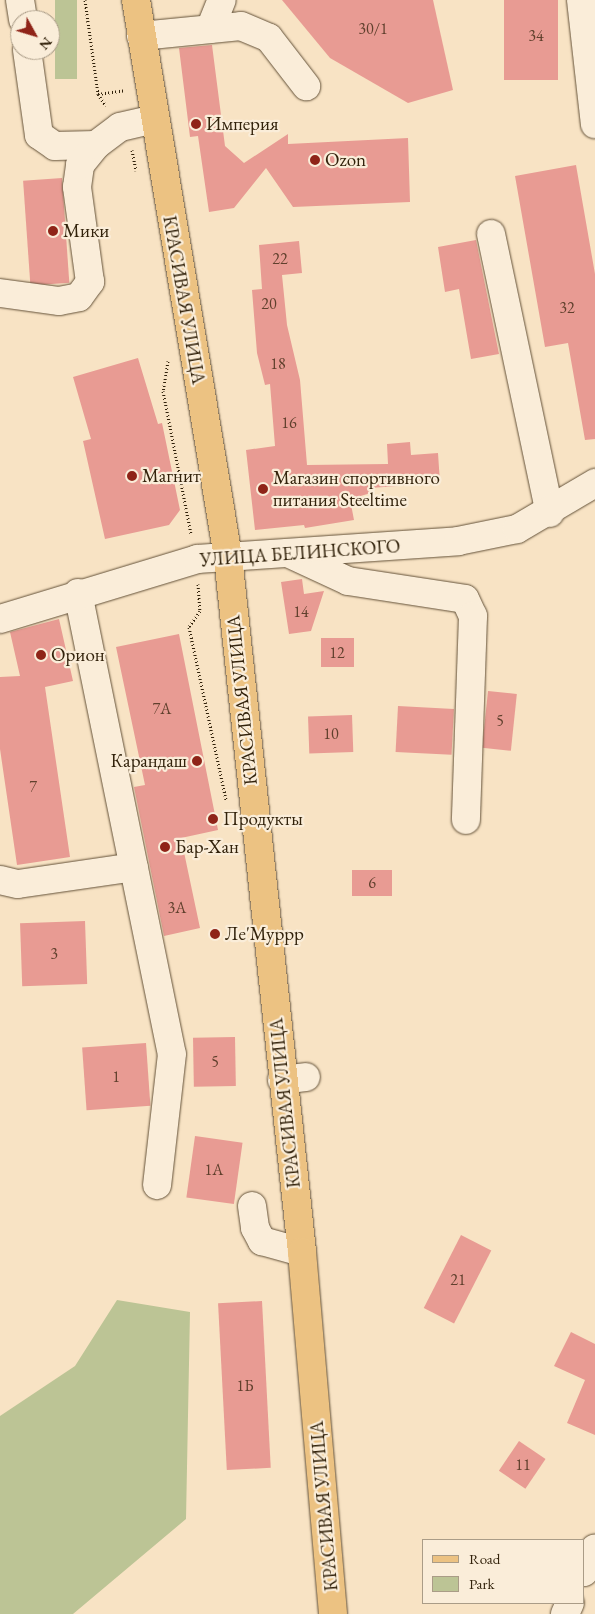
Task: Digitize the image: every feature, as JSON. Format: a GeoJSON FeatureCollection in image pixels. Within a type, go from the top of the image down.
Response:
{"type":"FeatureCollection","features":[{"type":"Feature","properties":{"kind":"main road","name":"КРАСИВАЯ УЛИЦА"},"geometry":{"type":"LineString","coordinates":[[136,0],[154,119],[228,557],[294,1078],[302,1252],[333,1614]]}},
{"type":"Feature","properties":{"kind":"street"},"geometry":{"type":"LineString","coordinates":[[210,29],[222,0]]}},
{"type":"Feature","properties":{"kind":"street"},"geometry":{"type":"LineString","coordinates":[[581,0],[595,124]]}},
{"type":"Feature","properties":{"kind":"street"},"geometry":{"type":"LineString","coordinates":[[141,36],[241,26],[269,38],[306,86]]}},
{"type":"Feature","properties":{"kind":"street"},"geometry":{"type":"LineString","coordinates":[[28,60],[39,135],[55,146],[96,144]]}},
{"type":"Feature","properties":{"kind":"street"},"geometry":{"type":"LineString","coordinates":[[0,293],[59,301],[79,297],[90,282],[77,187],[80,165],[96,144],[120,127],[154,119]]}},
{"type":"Feature","properties":{"kind":"street"},"geometry":{"type":"LineString","coordinates":[[491,234],[550,513]]}},
{"type":"Feature","properties":{"kind":"street","name":"УЛИЦА БЕЛИНСКОГО"},"geometry":{"type":"LineString","coordinates":[[0,619],[78,592],[197,559],[458,541],[517,529],[550,513],[595,483]]}},
{"type":"Feature","properties":{"kind":"street"},"geometry":{"type":"LineString","coordinates":[[284,552],[348,581],[465,599],[473,616],[466,820]]}},
{"type":"Feature","properties":{"kind":"street"},"geometry":{"type":"LineString","coordinates":[[78,592],[172,1054],[157,1185]]}},
{"type":"Feature","properties":{"kind":"street"},"geometry":{"type":"LineString","coordinates":[[0,880],[18,884],[134,868]]}},
{"type":"Feature","properties":{"kind":"street"},"geometry":{"type":"LineString","coordinates":[[252,1206],[255,1228],[262,1241],[302,1252]]}},
{"type":"Feature","properties":{"kind":"street"},"geometry":{"type":"LineString","coordinates":[[585,1570],[595,1548]]}},
{"type":"Feature","properties":{"kind":"path"},"geometry":{"type":"LineString","coordinates":[[85,0],[98,94],[130,142],[138,181]]}},
{"type":"Feature","properties":{"kind":"path"},"geometry":{"type":"LineString","coordinates":[[169,356],[163,390],[197,559],[200,611],[189,628],[226,808]]}},
{"type":"Feature","properties":{"kind":"green space"},"geometry":{"type":"Polygon","coordinates":[[[55,0],[77,0],[77,79],[55,79],[55,60],[60,60],[60,10],[55,10],[55,0]]]}},
{"type":"Feature","properties":{"kind":"green space"},"geometry":{"type":"Polygon","coordinates":[[[117,1300],[190,1312],[186,1519],[73,1614],[0,1614],[0,1416],[75,1366],[117,1300]]]}},
{"type":"Feature","properties":{"kind":"building"},"geometry":{"type":"Polygon","coordinates":[[[282,0],[433,0],[453,90],[408,103],[330,58],[282,0]]]}},
{"type":"Feature","properties":{"kind":"building"},"geometry":{"type":"Polygon","coordinates":[[[504,0],[558,0],[558,80],[504,80],[504,0]]]}},
{"type":"Feature","properties":{"kind":"building"},"geometry":{"type":"Polygon","coordinates":[[[212,45],[225,146],[244,163],[288,134],[288,144],[408,138],[410,202],[293,207],[266,168],[234,208],[209,212],[198,136],[190,137],[179,48],[212,45]]]}},
{"type":"Feature","properties":{"kind":"building"},"geometry":{"type":"Polygon","coordinates":[[[576,165],[595,274],[595,439],[585,440],[568,343],[545,347],[515,176],[576,165]]]}},
{"type":"Feature","properties":{"kind":"building"},"geometry":{"type":"Polygon","coordinates":[[[62,178],[69,283],[30,285],[23,181],[62,178]]]}},
{"type":"Feature","properties":{"kind":"building"},"geometry":{"type":"Polygon","coordinates":[[[476,240],[499,354],[471,359],[459,289],[445,292],[438,247],[476,240]]]}},
{"type":"Feature","properties":{"kind":"building"},"geometry":{"type":"Polygon","coordinates":[[[299,241],[302,273],[282,275],[287,325],[300,380],[307,465],[388,464],[387,444],[410,442],[411,455],[438,453],[440,483],[370,488],[371,493],[350,499],[354,520],[305,528],[304,525],[255,530],[246,450],[275,446],[270,384],[265,385],[257,353],[252,290],[262,289],[259,245],[299,241]]]}},
{"type":"Feature","properties":{"kind":"building","name":"Магнит"},"geometry":{"type":"Polygon","coordinates":[[[138,358],[158,424],[162,423],[180,510],[169,525],[105,539],[83,441],[91,439],[73,377],[138,358]]]}},
{"type":"Feature","properties":{"kind":"building"},"geometry":{"type":"Polygon","coordinates":[[[302,579],[304,594],[324,591],[311,631],[289,634],[281,582],[302,579]]]}},
{"type":"Feature","properties":{"kind":"building"},"geometry":{"type":"Polygon","coordinates":[[[59,619],[73,681],[45,687],[70,857],[17,865],[0,749],[0,677],[20,676],[10,632],[59,619]]]}},
{"type":"Feature","properties":{"kind":"building"},"geometry":{"type":"Polygon","coordinates":[[[179,634],[218,830],[181,838],[200,928],[164,936],[134,787],[145,785],[116,647],[179,634]]]}},
{"type":"Feature","properties":{"kind":"building"},"geometry":{"type":"Polygon","coordinates":[[[321,638],[354,638],[354,667],[321,667],[321,638]]]}},
{"type":"Feature","properties":{"kind":"building"},"geometry":{"type":"Polygon","coordinates":[[[488,691],[517,694],[511,751],[482,748],[488,691]]]}},
{"type":"Feature","properties":{"kind":"building"},"geometry":{"type":"Polygon","coordinates":[[[398,706],[454,709],[452,755],[396,752],[398,706]]]}},
{"type":"Feature","properties":{"kind":"building"},"geometry":{"type":"Polygon","coordinates":[[[352,715],[353,752],[309,754],[308,717],[352,715]]]}},
{"type":"Feature","properties":{"kind":"building"},"geometry":{"type":"Polygon","coordinates":[[[352,870],[392,870],[392,896],[352,896],[352,870]]]}},
{"type":"Feature","properties":{"kind":"building"},"geometry":{"type":"Polygon","coordinates":[[[85,921],[87,984],[22,986],[20,923],[85,921]]]}},
{"type":"Feature","properties":{"kind":"building"},"geometry":{"type":"Polygon","coordinates":[[[235,1037],[236,1086],[194,1087],[193,1038],[235,1037]]]}},
{"type":"Feature","properties":{"kind":"building"},"geometry":{"type":"Polygon","coordinates":[[[146,1043],[150,1106],[87,1110],[82,1047],[146,1043]]]}},
{"type":"Feature","properties":{"kind":"building"},"geometry":{"type":"Polygon","coordinates":[[[195,1136],[243,1143],[234,1204],[186,1197],[195,1136]]]}},
{"type":"Feature","properties":{"kind":"building"},"geometry":{"type":"Polygon","coordinates":[[[461,1235],[491,1250],[454,1323],[424,1308],[461,1235]]]}},
{"type":"Feature","properties":{"kind":"building"},"geometry":{"type":"Polygon","coordinates":[[[262,1301],[271,1468],[227,1470],[218,1303],[262,1301]]]}},
{"type":"Feature","properties":{"kind":"building"},"geometry":{"type":"Polygon","coordinates":[[[571,1332],[595,1344],[595,1435],[567,1423],[585,1380],[554,1366],[571,1332]]]}},
{"type":"Feature","properties":{"kind":"building"},"geometry":{"type":"Polygon","coordinates":[[[519,1441],[546,1459],[525,1489],[499,1471],[519,1441]]]}},
{"type":"Feature","properties":{"kind":"place","name":"Империя"},"geometry":{"type":"Point","coordinates":[196,124]}},
{"type":"Feature","properties":{"kind":"place","name":"Ozon"},"geometry":{"type":"Point","coordinates":[315,160]}},
{"type":"Feature","properties":{"kind":"place","name":"Мики"},"geometry":{"type":"Point","coordinates":[53,231]}},
{"type":"Feature","properties":{"kind":"place","name":"Магнит"},"geometry":{"type":"Point","coordinates":[132,476]}},
{"type":"Feature","properties":{"kind":"place","name":"Магазин спортивного питания Steeltime"},"geometry":{"type":"Point","coordinates":[263,489]}},
{"type":"Feature","properties":{"kind":"place","name":"Орион"},"geometry":{"type":"Point","coordinates":[41,655]}},
{"type":"Feature","properties":{"kind":"place","name":"Карандаш"},"geometry":{"type":"Point","coordinates":[197,761]}},
{"type":"Feature","properties":{"kind":"place","name":"Продукты"},"geometry":{"type":"Point","coordinates":[213,819]}},
{"type":"Feature","properties":{"kind":"place","name":"Бар-Хан"},"geometry":{"type":"Point","coordinates":[165,847]}},
{"type":"Feature","properties":{"kind":"place","name":"Ле'Муррр"},"geometry":{"type":"Point","coordinates":[215,934]}}]}
